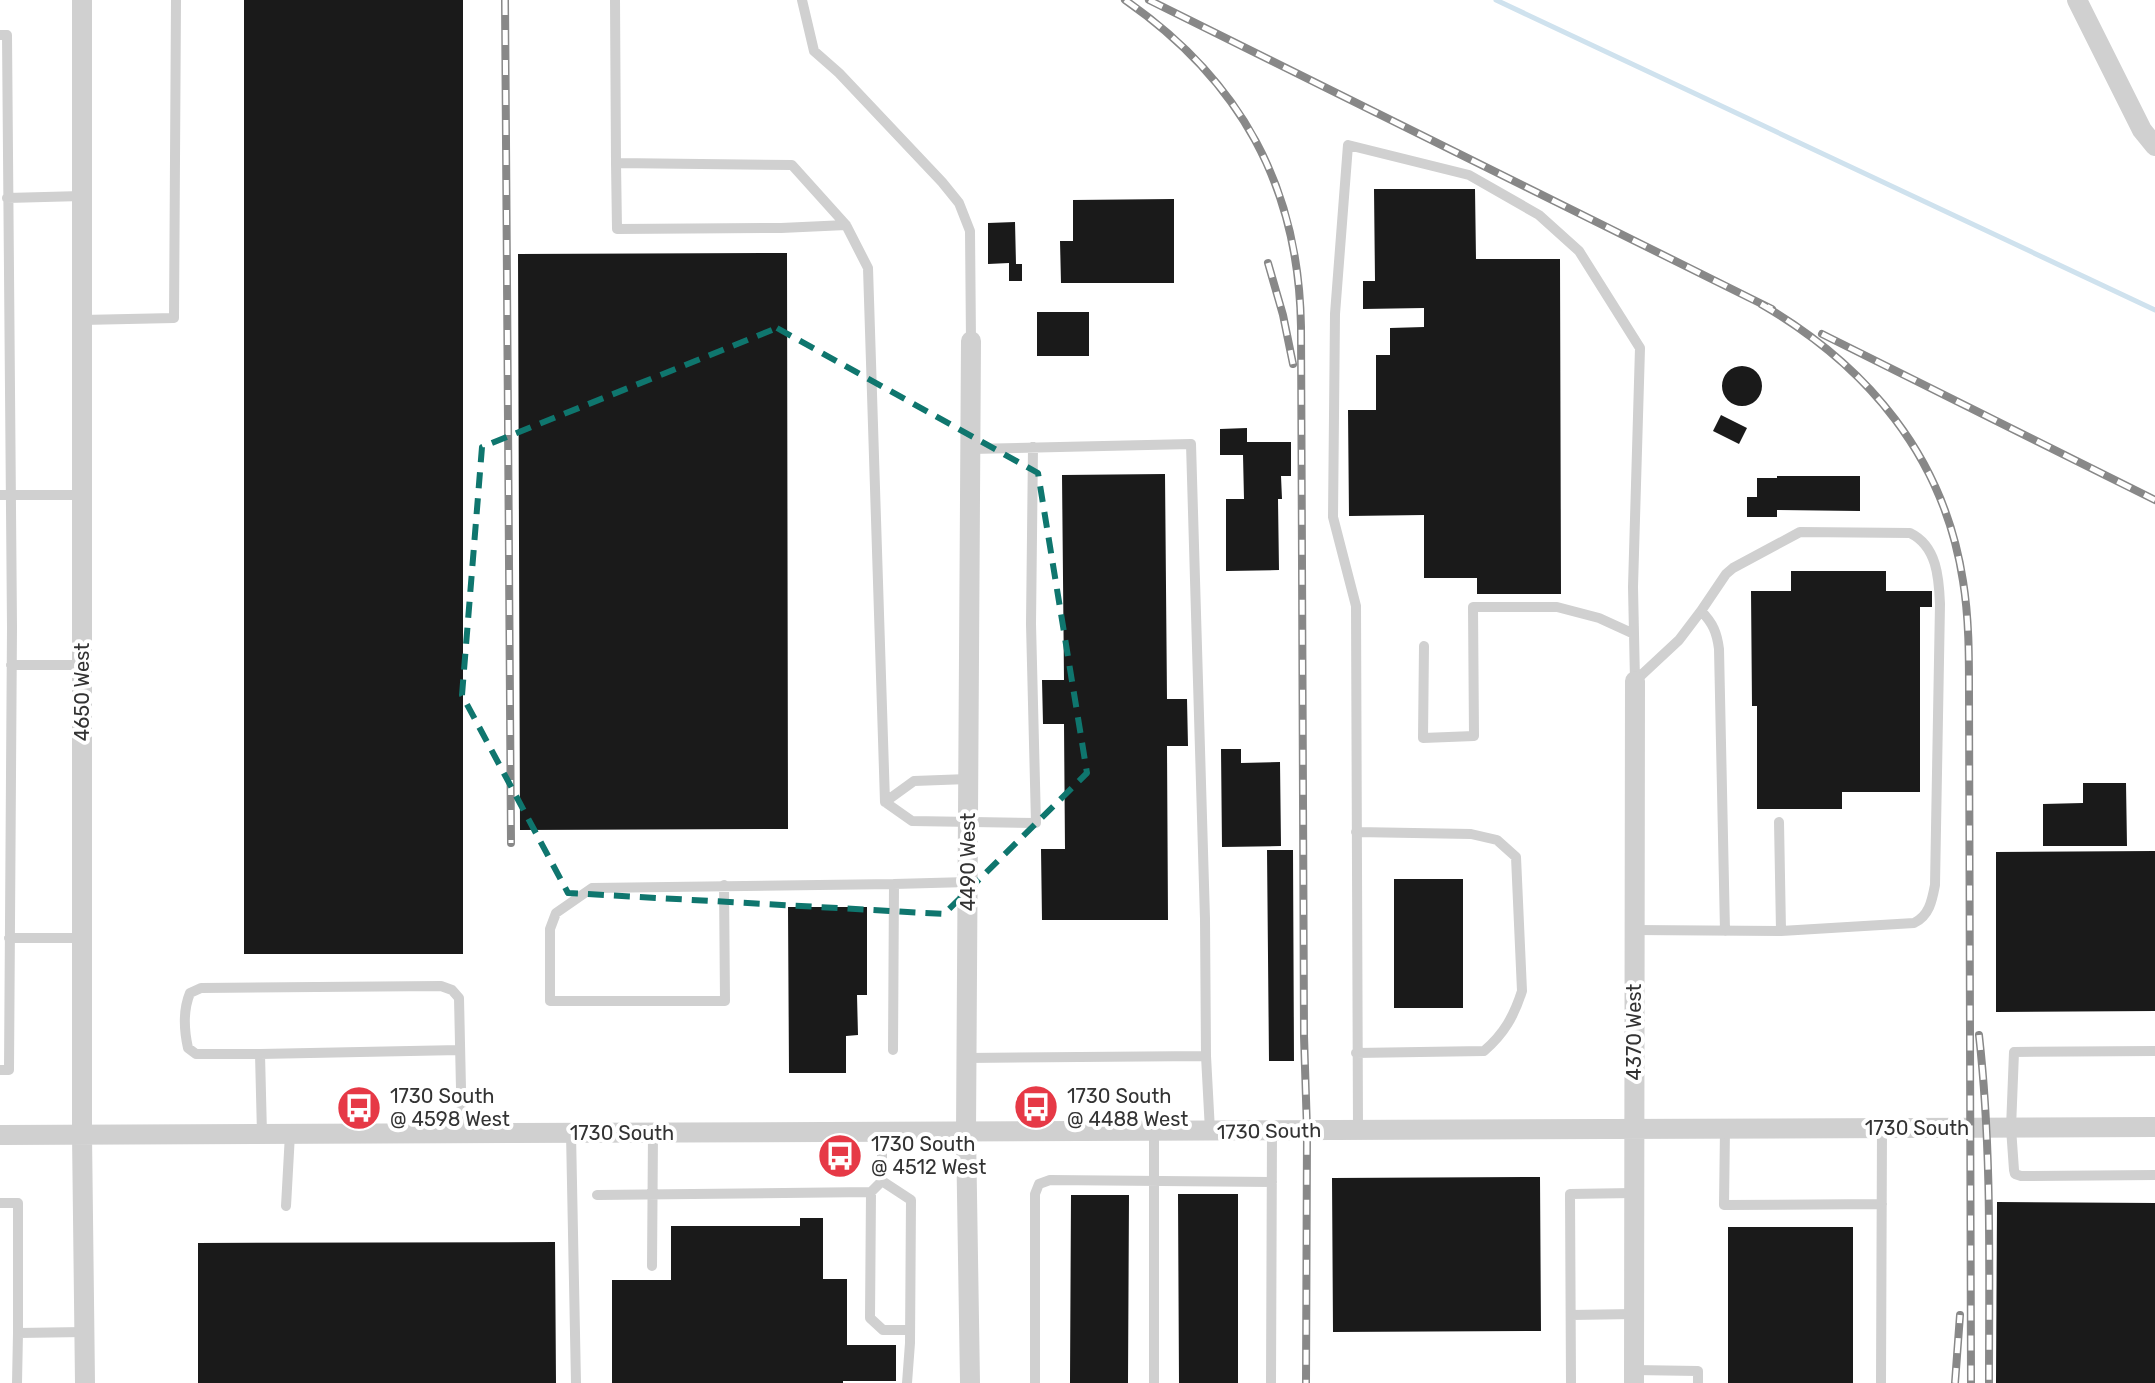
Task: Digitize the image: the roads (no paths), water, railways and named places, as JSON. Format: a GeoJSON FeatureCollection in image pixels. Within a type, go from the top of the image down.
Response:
{"type":"FeatureCollection","features":[{"type":"Feature","properties":{"kind":"street","name":"4650 West"},"geometry":{"type":"LineString","coordinates":[[82,0],[82,1135],[85,1383]]}},
{"type":"Feature","properties":{"kind":"street"},"geometry":{"type":"LineString","coordinates":[[2083,2],[2142,130],[2155,146]]}},
{"type":"Feature","properties":{"kind":"street","name":"4490 West"},"geometry":{"type":"LineString","coordinates":[[970,1383],[966,1058],[971,341]]}},
{"type":"Feature","properties":{"kind":"street","name":"4370 West"},"geometry":{"type":"LineString","coordinates":[[1634,1376],[1635,681]]}},
{"type":"Feature","properties":{"kind":"street","name":"1730 South"},"geometry":{"type":"LineString","coordinates":[[0,1135],[2155,1127]]}},
{"type":"Feature","properties":{"kind":"lane"},"geometry":{"type":"LineString","coordinates":[[82,320],[174,318],[176,0]]}},
{"type":"Feature","properties":{"kind":"lane"},"geometry":{"type":"LineString","coordinates":[[615,0],[617,229],[846,225]]}},
{"type":"Feature","properties":{"kind":"lane"},"geometry":{"type":"LineString","coordinates":[[802,0],[814,51],[839,73],[959,203],[970,231],[971,341]]}},
{"type":"Feature","properties":{"kind":"lane"},"geometry":{"type":"LineString","coordinates":[[0,35],[7,35],[5,495],[11,665],[9,1070],[0,1070]]}},
{"type":"Feature","properties":{"kind":"lane"},"geometry":{"type":"LineString","coordinates":[[1358,1130],[1356,606],[1333,517],[1335,314],[1348,145],[1469,175],[1539,215],[1579,251],[1640,348],[1633,587],[1635,681]]}},
{"type":"Feature","properties":{"kind":"lane"},"geometry":{"type":"LineString","coordinates":[[616,163],[792,165],[846,225],[868,268],[885,802]]}},
{"type":"Feature","properties":{"kind":"lane"},"geometry":{"type":"LineString","coordinates":[[7,198],[82,196]]}},
{"type":"Feature","properties":{"kind":"lane"},"geometry":{"type":"LineString","coordinates":[[971,449],[1191,444],[1210,1132]]}},
{"type":"Feature","properties":{"kind":"lane"},"geometry":{"type":"LineString","coordinates":[[885,802],[912,821],[1036,823],[1031,624],[1033,447]]}},
{"type":"Feature","properties":{"kind":"lane"},"geometry":{"type":"LineString","coordinates":[[5,495],[82,495]]}},
{"type":"Feature","properties":{"kind":"lane"},"geometry":{"type":"LineString","coordinates":[[1634,930],[1781,931],[1914,923],[1922,918],[1930,907],[1935,885],[1940,604],[1937,567],[1922,540],[1910,533],[1800,532],[1726,574],[1679,640],[1635,681]]}},
{"type":"Feature","properties":{"kind":"lane"},"geometry":{"type":"LineString","coordinates":[[1424,646],[1423,738],[1474,736],[1473,607],[1557,607],[1599,618],[1634,634]]}},
{"type":"Feature","properties":{"kind":"lane"},"geometry":{"type":"LineString","coordinates":[[1701,611],[1716,631],[1719,649],[1725,931]]}},
{"type":"Feature","properties":{"kind":"lane"},"geometry":{"type":"LineString","coordinates":[[11,665],[82,665]]}},
{"type":"Feature","properties":{"kind":"lane"},"geometry":{"type":"LineString","coordinates":[[885,802],[914,781],[968,779]]}},
{"type":"Feature","properties":{"kind":"lane"},"geometry":{"type":"LineString","coordinates":[[1779,822],[1781,931]]}},
{"type":"Feature","properties":{"kind":"lane"},"geometry":{"type":"LineString","coordinates":[[1356,832],[1471,834],[1497,840],[1516,857],[1522,991],[1516,1011],[1501,1037],[1484,1051],[1356,1053]]}},
{"type":"Feature","properties":{"kind":"lane"},"geometry":{"type":"LineString","coordinates":[[724,885],[725,1001],[550,1001],[550,929],[556,913],[592,888],[724,885],[968,882]]}},
{"type":"Feature","properties":{"kind":"lane"},"geometry":{"type":"LineString","coordinates":[[893,1050],[894,884]]}},
{"type":"Feature","properties":{"kind":"lane"},"geometry":{"type":"LineString","coordinates":[[9,938],[82,938]]}},
{"type":"Feature","properties":{"kind":"lane"},"geometry":{"type":"LineString","coordinates":[[460,1050],[196,1054],[188,1048],[186,1004],[190,993],[201,988],[441,986],[452,990],[459,998],[462,1134]]}},
{"type":"Feature","properties":{"kind":"lane"},"geometry":{"type":"LineString","coordinates":[[2155,1051],[2014,1052],[2011,1128],[2014,1170],[2021,1176],[2155,1175]]}},
{"type":"Feature","properties":{"kind":"lane"},"geometry":{"type":"LineString","coordinates":[[260,1054],[262,1134]]}},
{"type":"Feature","properties":{"kind":"lane"},"geometry":{"type":"LineString","coordinates":[[966,1058],[1206,1056]]}},
{"type":"Feature","properties":{"kind":"lane"},"geometry":{"type":"LineString","coordinates":[[1725,1129],[1724,1205],[1882,1204]]}},
{"type":"Feature","properties":{"kind":"lane"},"geometry":{"type":"LineString","coordinates":[[1881,1383],[1882,1129]]}},
{"type":"Feature","properties":{"kind":"lane"},"geometry":{"type":"LineString","coordinates":[[1271,1383],[1272,1131]]}},
{"type":"Feature","properties":{"kind":"lane"},"geometry":{"type":"LineString","coordinates":[[1154,1132],[1154,1383]]}},
{"type":"Feature","properties":{"kind":"lane"},"geometry":{"type":"LineString","coordinates":[[571,1133],[576,1383]]}},
{"type":"Feature","properties":{"kind":"lane"},"geometry":{"type":"LineString","coordinates":[[652,1266],[653,1133]]}},
{"type":"Feature","properties":{"kind":"lane"},"geometry":{"type":"LineString","coordinates":[[597,1195],[871,1192],[882,1181],[882,1133]]}},
{"type":"Feature","properties":{"kind":"lane"},"geometry":{"type":"LineString","coordinates":[[286,1206],[290,1134]]}},
{"type":"Feature","properties":{"kind":"lane"},"geometry":{"type":"LineString","coordinates":[[1035,1383],[1036,1188],[1039,1184],[1050,1180],[1272,1182]]}},
{"type":"Feature","properties":{"kind":"lane"},"geometry":{"type":"LineString","coordinates":[[882,1181],[911,1200],[907,1383]]}},
{"type":"Feature","properties":{"kind":"lane"},"geometry":{"type":"LineString","coordinates":[[871,1192],[870,1318],[883,1330],[910,1330]]}},
{"type":"Feature","properties":{"kind":"lane"},"geometry":{"type":"LineString","coordinates":[[1571,1383],[1570,1194],[1633,1193]]}},
{"type":"Feature","properties":{"kind":"lane"},"geometry":{"type":"LineString","coordinates":[[0,1203],[18,1203],[17,1383]]}},
{"type":"Feature","properties":{"kind":"lane"},"geometry":{"type":"LineString","coordinates":[[1571,1315],[1634,1314]]}},
{"type":"Feature","properties":{"kind":"lane"},"geometry":{"type":"LineString","coordinates":[[18,1333],[84,1332]]}},
{"type":"Feature","properties":{"kind":"lane"},"geometry":{"type":"LineString","coordinates":[[1634,1376],[1698,1371],[1698,1383]]}},
{"type":"Feature","properties":{"kind":"waterway"},"geometry":{"type":"LineString","coordinates":[[1496,0],[2155,310]]}},
{"type":"Feature","properties":{"kind":"railway"},"geometry":{"type":"LineString","coordinates":[[505,0],[511,843]]}},
{"type":"Feature","properties":{"kind":"railway"},"geometry":{"type":"LineString","coordinates":[[1125,0],[1165,31],[1201,65],[1231,101],[1275,183],[1289,228],[1298,276],[1301,327],[1307,1130],[1306,1383]]}},
{"type":"Feature","properties":{"kind":"railway"},"geometry":{"type":"LineString","coordinates":[[1149,0],[1772,309]]}},
{"type":"Feature","properties":{"kind":"railway"},"geometry":{"type":"LineString","coordinates":[[1268,263],[1293,364]]}},
{"type":"Feature","properties":{"kind":"railway"},"geometry":{"type":"LineString","coordinates":[[1761,304],[1835,356],[1867,386],[1895,419],[1919,455],[1938,494],[1953,536],[1963,581],[1969,664],[1971,1383]]}},
{"type":"Feature","properties":{"kind":"railway"},"geometry":{"type":"LineString","coordinates":[[1822,334],[2155,500]]}},
{"type":"Feature","properties":{"kind":"railway"},"geometry":{"type":"LineString","coordinates":[[1979,1035],[1988,1166],[1989,1383]]}},
{"type":"Feature","properties":{"kind":"railway"},"geometry":{"type":"LineString","coordinates":[[1955,1383],[1960,1315]]}},
{"type":"Feature","properties":{"kind":"place","name":"1730 South @ 4488 West"},"geometry":{"type":"Point","coordinates":[1036,1107]}},
{"type":"Feature","properties":{"kind":"place","name":"1730 South @ 4598 West"},"geometry":{"type":"Point","coordinates":[359,1108]}},
{"type":"Feature","properties":{"kind":"place","name":"1730 South @ 4512 West"},"geometry":{"type":"Point","coordinates":[840,1156]}}]}
